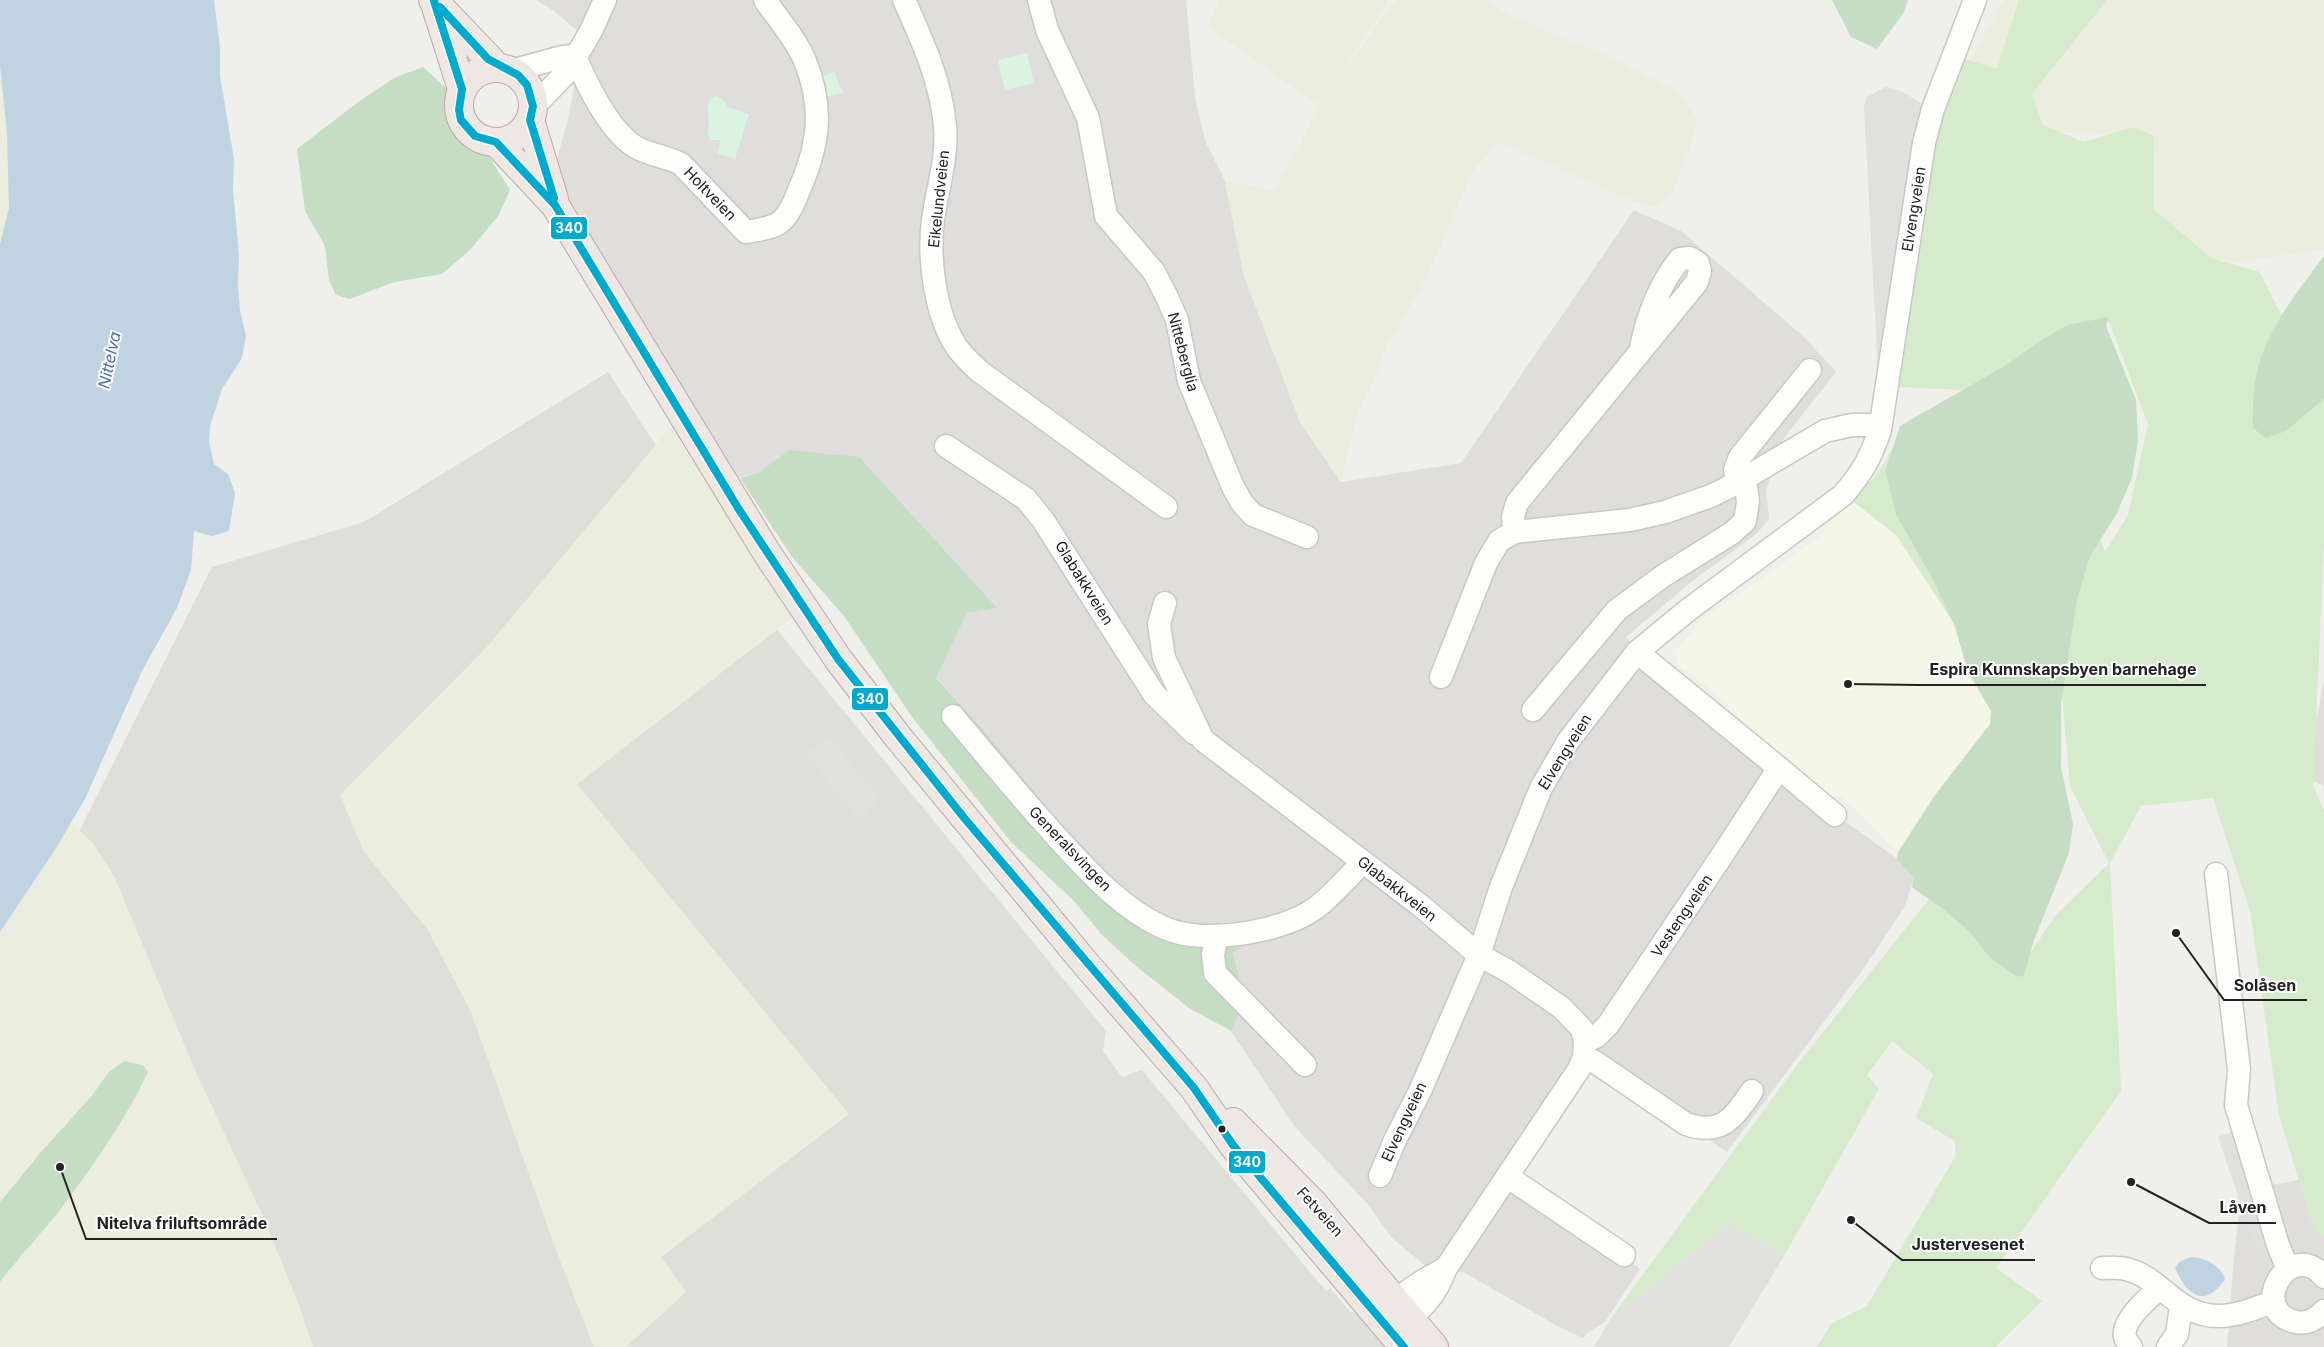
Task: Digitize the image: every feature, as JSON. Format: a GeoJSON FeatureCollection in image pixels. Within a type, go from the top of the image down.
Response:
{"type":"FeatureCollection","features":[{"type":"Feature","properties":{"kind":"highway"},"geometry":{"type":"LineString","coordinates":[[434,1],[504,69],[520,77],[528,85],[532,96],[532,114],[526,128],[512,138],[496,142],[475,136],[467,129],[458,110],[462,89],[434,1]]}},
{"type":"Feature","properties":{"kind":"highway"},"geometry":{"type":"LineString","coordinates":[[462,89],[476,73],[486,68],[504,69]]}},
{"type":"Feature","properties":{"kind":"highway","name":"Fetveien"},"geometry":{"type":"LineString","coordinates":[[532,114],[555,205]]}},
{"type":"Feature","properties":{"kind":"highway","name":"Fetveien"},"geometry":{"type":"LineString","coordinates":[[496,142],[555,205],[738,508],[838,659],[965,819],[1194,1088],[1233,1145],[1396,1313],[1434,1347]]}},
{"type":"Feature","properties":{"kind":"highway","name":"Fetveien"},"geometry":{"type":"LineString","coordinates":[[1396,1313],[1404,1347]]}},
{"type":"Feature","properties":{"kind":"street"},"geometry":{"type":"LineString","coordinates":[[532,114],[567,72],[591,32],[605,0]]}},
{"type":"Feature","properties":{"kind":"street","name":"Holtveien"},"geometry":{"type":"LineString","coordinates":[[575,56],[587,86],[626,139],[645,151],[669,158],[681,164],[746,232],[768,228],[779,223],[789,211],[808,170],[817,137],[816,98],[804,59],[765,0]]}},
{"type":"Feature","properties":{"kind":"street","name":"Eikelundveien"},"geometry":{"type":"LineString","coordinates":[[904,0],[936,78],[946,127],[942,170],[933,222],[933,250],[939,306],[946,327],[958,348],[979,371],[1166,506]]}},
{"type":"Feature","properties":{"kind":"street","name":"Nitteberglia"},"geometry":{"type":"LineString","coordinates":[[1039,0],[1047,30],[1088,118],[1106,216],[1154,272],[1166,295],[1177,320],[1189,381],[1233,487],[1242,503],[1253,515],[1307,537]]}},
{"type":"Feature","properties":{"kind":"street","name":"Elvengveien"},"geometry":{"type":"LineString","coordinates":[[1380,1176],[1395,1140],[1420,1091],[1478,955],[1501,887],[1541,788],[1569,740],[1637,652],[1688,610],[1843,495],[1858,478],[1871,457],[1880,425],[1924,143],[1933,109],[1975,0]]}},
{"type":"Feature","properties":{"kind":"street"},"geometry":{"type":"LineString","coordinates":[[504,69],[575,56]]}},
{"type":"Feature","properties":{"kind":"street"},"geometry":{"type":"LineString","coordinates":[[1514,532],[1513,517],[1517,503],[1641,348]]}},
{"type":"Feature","properties":{"kind":"street"},"geometry":{"type":"LineString","coordinates":[[1533,710],[1616,610],[1663,576],[1732,533],[1745,521],[1748,502],[1735,470],[1740,457],[1810,370]]}},
{"type":"Feature","properties":{"kind":"street"},"geometry":{"type":"LineString","coordinates":[[1441,677],[1486,563],[1499,542],[1514,532],[1630,520],[1686,505],[1741,481],[1825,431],[1852,425],[1880,425]]}},
{"type":"Feature","properties":{"kind":"street","name":"Glabakkveien"},"geometry":{"type":"LineString","coordinates":[[946,446],[1026,499],[1043,520],[1154,694],[1188,729],[1421,906],[1478,955],[1510,972],[1562,1008],[1574,1018],[1582,1029],[1585,1049]]}},
{"type":"Feature","properties":{"kind":"street","name":"Glabakkveien"},"geometry":{"type":"LineString","coordinates":[[1165,603],[1159,624],[1164,658],[1203,740]]}},
{"type":"Feature","properties":{"kind":"street"},"geometry":{"type":"LineString","coordinates":[[1637,652],[1835,814]]}},
{"type":"Feature","properties":{"kind":"street","name":"Generalsvingen"},"geometry":{"type":"LineString","coordinates":[[953,716],[1045,824],[1109,891],[1139,914],[1161,927],[1190,935],[1217,936],[1255,931],[1299,918],[1330,896],[1363,862]]}},
{"type":"Feature","properties":{"kind":"street","name":"Vestengveien"},"geometry":{"type":"LineString","coordinates":[[1396,1313],[1434,1294],[1446,1268],[1564,1093],[1585,1049],[1608,1025],[1779,768]]}},
{"type":"Feature","properties":{"kind":"street"},"geometry":{"type":"LineString","coordinates":[[2216,874],[2239,1068],[2236,1105],[2278,1245],[2288,1269]]}},
{"type":"Feature","properties":{"kind":"street"},"geometry":{"type":"LineString","coordinates":[[1217,936],[1213,954],[1215,973],[1305,1065]]}},
{"type":"Feature","properties":{"kind":"street"},"geometry":{"type":"LineString","coordinates":[[1585,1049],[1595,1062],[1686,1124],[1701,1129],[1715,1128],[1728,1121],[1738,1111],[1752,1091]]}},
{"type":"Feature","properties":{"kind":"street"},"geometry":{"type":"LineString","coordinates":[[1508,1177],[1624,1256]]}},
{"type":"Feature","properties":{"kind":"street"},"geometry":{"type":"LineString","coordinates":[[2324,1277],[2313,1268],[2305,1266],[2288,1269],[2280,1274],[2275,1282],[2273,1292],[2274,1301],[2282,1314],[2298,1322],[2316,1318],[2324,1311]]}},
{"type":"Feature","properties":{"kind":"street"},"geometry":{"type":"LineString","coordinates":[[2102,1268],[2125,1268],[2144,1276],[2181,1306],[2201,1313],[2219,1316],[2240,1314],[2274,1301]]}},
{"type":"Feature","properties":{"kind":"street"},"geometry":{"type":"LineString","coordinates":[[2131,1347],[2125,1339],[2124,1331],[2138,1308],[2159,1289]]}},
{"type":"Feature","properties":{"kind":"street"},"geometry":{"type":"LineString","coordinates":[[2168,1347],[2177,1334],[2181,1306]]}},
{"type":"Feature","properties":{"kind":"shaded area"},"geometry":{"type":"Polygon","coordinates":[[[536,0],[1186,0],[1195,98],[1206,143],[1225,181],[1244,276],[1300,422],[1341,482],[1461,463],[1634,210],[1681,231],[1804,337],[1836,372],[1784,438],[1766,490],[1769,519],[1754,536],[1695,579],[1626,637],[1800,789],[1899,860],[1914,878],[1905,906],[1864,968],[1727,1152],[1589,1057],[1513,1175],[1640,1269],[1605,1322],[1587,1333],[1583,1338],[1559,1327],[1463,1272],[1427,1267],[1392,1238],[1366,1202],[1294,1126],[1231,1031],[1245,1001],[1233,953],[1261,934],[1204,944],[1109,883],[982,728],[936,677],[967,613],[997,608],[789,450],[758,473],[732,479],[567,203],[555,166],[568,119],[577,73],[580,33],[554,11],[536,0]]]}},
{"type":"Feature","properties":{"kind":"shaded area"},"geometry":{"type":"Polygon","coordinates":[[[1220,0],[1389,0],[1334,83],[1396,0],[1486,0],[1509,15],[1603,54],[1680,93],[1697,119],[1687,157],[1672,192],[1656,206],[1635,202],[1499,142],[1473,171],[1424,283],[1387,345],[1373,382],[1357,412],[1341,482],[1300,422],[1244,276],[1225,181],[1274,191],[1327,93],[1318,105],[1207,26],[1220,0]]]}},
{"type":"Feature","properties":{"kind":"shaded area"},"geometry":{"type":"Polygon","coordinates":[[[2004,0],[2324,0],[2324,249],[2222,264],[2144,238],[2124,139],[2097,133],[2058,133],[1947,117],[1944,111],[1950,98],[2004,0]]]}},
{"type":"Feature","properties":{"kind":"shaded area"},"geometry":{"type":"Polygon","coordinates":[[[0,66],[7,133],[9,208],[0,244],[0,66]]]}},
{"type":"Feature","properties":{"kind":"shaded area"},"geometry":{"type":"Polygon","coordinates":[[[1886,87],[1898,90],[1933,109],[1879,392],[1864,106],[1867,97],[1886,87]]]}},
{"type":"Feature","properties":{"kind":"shaded area"},"geometry":{"type":"Polygon","coordinates":[[[608,372],[774,626],[1106,1031],[1103,1051],[1122,1077],[1142,1070],[1326,1291],[1330,1288],[1351,1313],[1355,1311],[1386,1347],[0,1347],[57,875],[212,567],[364,522],[608,372]]]}},
{"type":"Feature","properties":{"kind":"shaded area"},"geometry":{"type":"Polygon","coordinates":[[[675,422],[800,612],[577,784],[849,1114],[661,1257],[686,1292],[626,1347],[594,1347],[559,1258],[471,1012],[428,930],[364,852],[340,795],[486,648],[675,422]]]}},
{"type":"Feature","properties":{"kind":"shaded area"},"geometry":{"type":"Polygon","coordinates":[[[1850,499],[1897,536],[1985,671],[2011,719],[1933,886],[1842,797],[1830,797],[1738,716],[1721,697],[1678,665],[1676,651],[1702,620],[1818,539],[1850,499]]]}},
{"type":"Feature","properties":{"kind":"shaded area"},"geometry":{"type":"Polygon","coordinates":[[[2324,680],[2324,786],[2306,777],[2324,680]]]}},
{"type":"Feature","properties":{"kind":"shaded area"},"geometry":{"type":"Polygon","coordinates":[[[830,737],[880,799],[859,820],[805,753],[830,737]]]}},
{"type":"Feature","properties":{"kind":"shaded area"},"geometry":{"type":"Polygon","coordinates":[[[71,823],[92,842],[114,876],[195,1070],[261,1212],[298,1302],[313,1347],[0,1347],[0,1282],[59,1211],[105,1146],[133,1103],[148,1072],[143,1065],[109,1072],[91,1097],[43,1150],[0,1202],[0,932],[71,823]]]}},
{"type":"Feature","properties":{"kind":"shaded area"},"geometry":{"type":"Polygon","coordinates":[[[2243,1127],[2278,1245],[2256,1249],[2218,1137],[2243,1127]]]}},
{"type":"Feature","properties":{"kind":"shaded area"},"geometry":{"type":"Polygon","coordinates":[[[2324,1175],[2324,1347],[2227,1347],[2234,1256],[2242,1191],[2324,1175]]]}},
{"type":"Feature","properties":{"kind":"shaded area"},"geometry":{"type":"Polygon","coordinates":[[[1730,1223],[1784,1256],[1729,1347],[1594,1347],[1611,1318],[1730,1223]]]}},
{"type":"Feature","properties":{"kind":"green space"},"geometry":{"type":"Polygon","coordinates":[[[1832,0],[1908,0],[1904,12],[1877,49],[1851,37],[1832,0]]]}},
{"type":"Feature","properties":{"kind":"green space"},"geometry":{"type":"Polygon","coordinates":[[[2019,0],[2107,0],[2032,94],[2043,125],[2084,142],[2134,127],[2154,136],[2153,209],[2213,259],[2260,272],[2322,398],[2324,396],[2324,547],[2313,785],[2324,810],[2324,1237],[2314,1231],[2279,1115],[2250,911],[2213,798],[2141,806],[2110,863],[2121,1091],[1996,1268],[2042,1301],[1995,1347],[1817,1347],[1831,1324],[1867,1306],[1955,1157],[1955,1141],[1916,1118],[1933,1074],[1892,1041],[1867,1075],[1879,1089],[1784,1256],[1730,1223],[1611,1318],[1797,1065],[1937,889],[2029,955],[2055,916],[2109,863],[2070,786],[2061,683],[1985,671],[1897,536],[1850,499],[1875,477],[1897,442],[2088,502],[2105,552],[2128,515],[2148,424],[2109,321],[1980,391],[1899,387],[1931,155],[1962,58],[1997,69],[2019,0]]]}},
{"type":"Feature","properties":{"kind":"green space"},"geometry":{"type":"Polygon","coordinates":[[[1027,53],[1034,83],[1005,90],[998,60],[1027,53]]]}},
{"type":"Feature","properties":{"kind":"green space"},"geometry":{"type":"Polygon","coordinates":[[[423,67],[446,88],[510,190],[498,216],[471,249],[442,274],[394,282],[350,299],[336,295],[329,280],[325,246],[305,211],[297,149],[361,100],[394,78],[423,67]]]}},
{"type":"Feature","properties":{"kind":"green space"},"geometry":{"type":"Polygon","coordinates":[[[834,72],[843,93],[826,97],[820,77],[834,72]]]}},
{"type":"Feature","properties":{"kind":"green space"},"geometry":{"type":"Polygon","coordinates":[[[715,96],[723,99],[727,107],[749,114],[735,159],[717,153],[721,140],[711,140],[709,136],[708,106],[711,98],[715,96]]]}},
{"type":"Feature","properties":{"kind":"green space"},"geometry":{"type":"Polygon","coordinates":[[[2324,256],[2324,399],[2286,431],[2266,438],[2253,428],[2254,387],[2259,363],[2273,330],[2282,315],[2324,256]]]}},
{"type":"Feature","properties":{"kind":"green space"},"geometry":{"type":"Polygon","coordinates":[[[2108,317],[2106,326],[2136,400],[2138,440],[2132,478],[2116,515],[2090,556],[2077,599],[2061,704],[2061,767],[2073,824],[2069,853],[2034,940],[2024,975],[2018,977],[1990,958],[1970,932],[1942,908],[1912,887],[1914,878],[1897,859],[1898,852],[1935,795],[1990,724],[1991,711],[1968,672],[1955,627],[1933,580],[1896,514],[1885,471],[1900,426],[2008,364],[2037,343],[2067,325],[2108,317]]]}},
{"type":"Feature","properties":{"kind":"green space"},"geometry":{"type":"Polygon","coordinates":[[[789,450],[859,457],[997,608],[967,613],[936,678],[982,728],[1109,883],[1204,944],[1262,933],[1233,953],[1245,1001],[1231,1031],[1189,1008],[1136,966],[1102,935],[1074,901],[1011,842],[912,717],[844,616],[792,557],[740,478],[758,473],[789,450]]]}},
{"type":"Feature","properties":{"kind":"green space"},"geometry":{"type":"Polygon","coordinates":[[[124,1061],[143,1065],[148,1072],[129,1108],[107,1144],[71,1195],[0,1282],[0,1202],[43,1150],[91,1097],[109,1072],[124,1061]]]}},
{"type":"Feature","properties":{"kind":"water","name":"Nittelva"},"geometry":{"type":"Polygon","coordinates":[[[0,0],[214,0],[220,47],[220,76],[234,159],[233,190],[239,254],[238,285],[240,311],[246,336],[242,358],[222,389],[210,426],[209,442],[214,464],[228,474],[235,493],[229,531],[212,536],[194,531],[191,570],[177,608],[142,671],[85,799],[53,853],[0,932],[0,244],[9,208],[7,133],[0,66],[0,0]]]}},
{"type":"Feature","properties":{"kind":"water"},"geometry":{"type":"Polygon","coordinates":[[[2191,1257],[2212,1263],[2223,1274],[2225,1279],[2210,1294],[2203,1296],[2191,1292],[2175,1268],[2179,1262],[2191,1257]]]}},
{"type":"Feature","properties":{"kind":"taxiway"},"geometry":{"type":"LineString","coordinates":[[833,1347],[842,1345],[852,1347]]}},
{"type":"Feature","properties":{"kind":"runway"},"geometry":{"type":"LineString","coordinates":[[278,926],[457,1347]]}},
{"type":"Feature","properties":{"kind":"transit line","name":"340"},"geometry":{"type":"LineString","coordinates":[[434,1],[462,89],[459,110],[461,120],[475,136],[496,142],[555,205],[738,508],[838,659],[965,819],[1194,1088],[1233,1145],[1404,1347]]}},
{"type":"Feature","properties":{"kind":"transit line","name":"340"},"geometry":{"type":"LineString","coordinates":[[440,7],[488,59],[518,75],[527,85],[533,106],[530,120],[554,198]]}},
{"type":"Feature","properties":{"kind":"place","name":"Espira Kunnskapsbyen barnehage"},"geometry":{"type":"Point","coordinates":[1848,684]}},
{"type":"Feature","properties":{"kind":"place","name":"Solåsen"},"geometry":{"type":"Point","coordinates":[2176,933]}},
{"type":"Feature","properties":{"kind":"place","name":"Nitelva friluftsområde"},"geometry":{"type":"Point","coordinates":[60,1167]}},
{"type":"Feature","properties":{"kind":"place","name":"Låven"},"geometry":{"type":"Point","coordinates":[2131,1182]}},
{"type":"Feature","properties":{"kind":"place","name":"Justervesenet"},"geometry":{"type":"Point","coordinates":[1851,1220]}}]}
